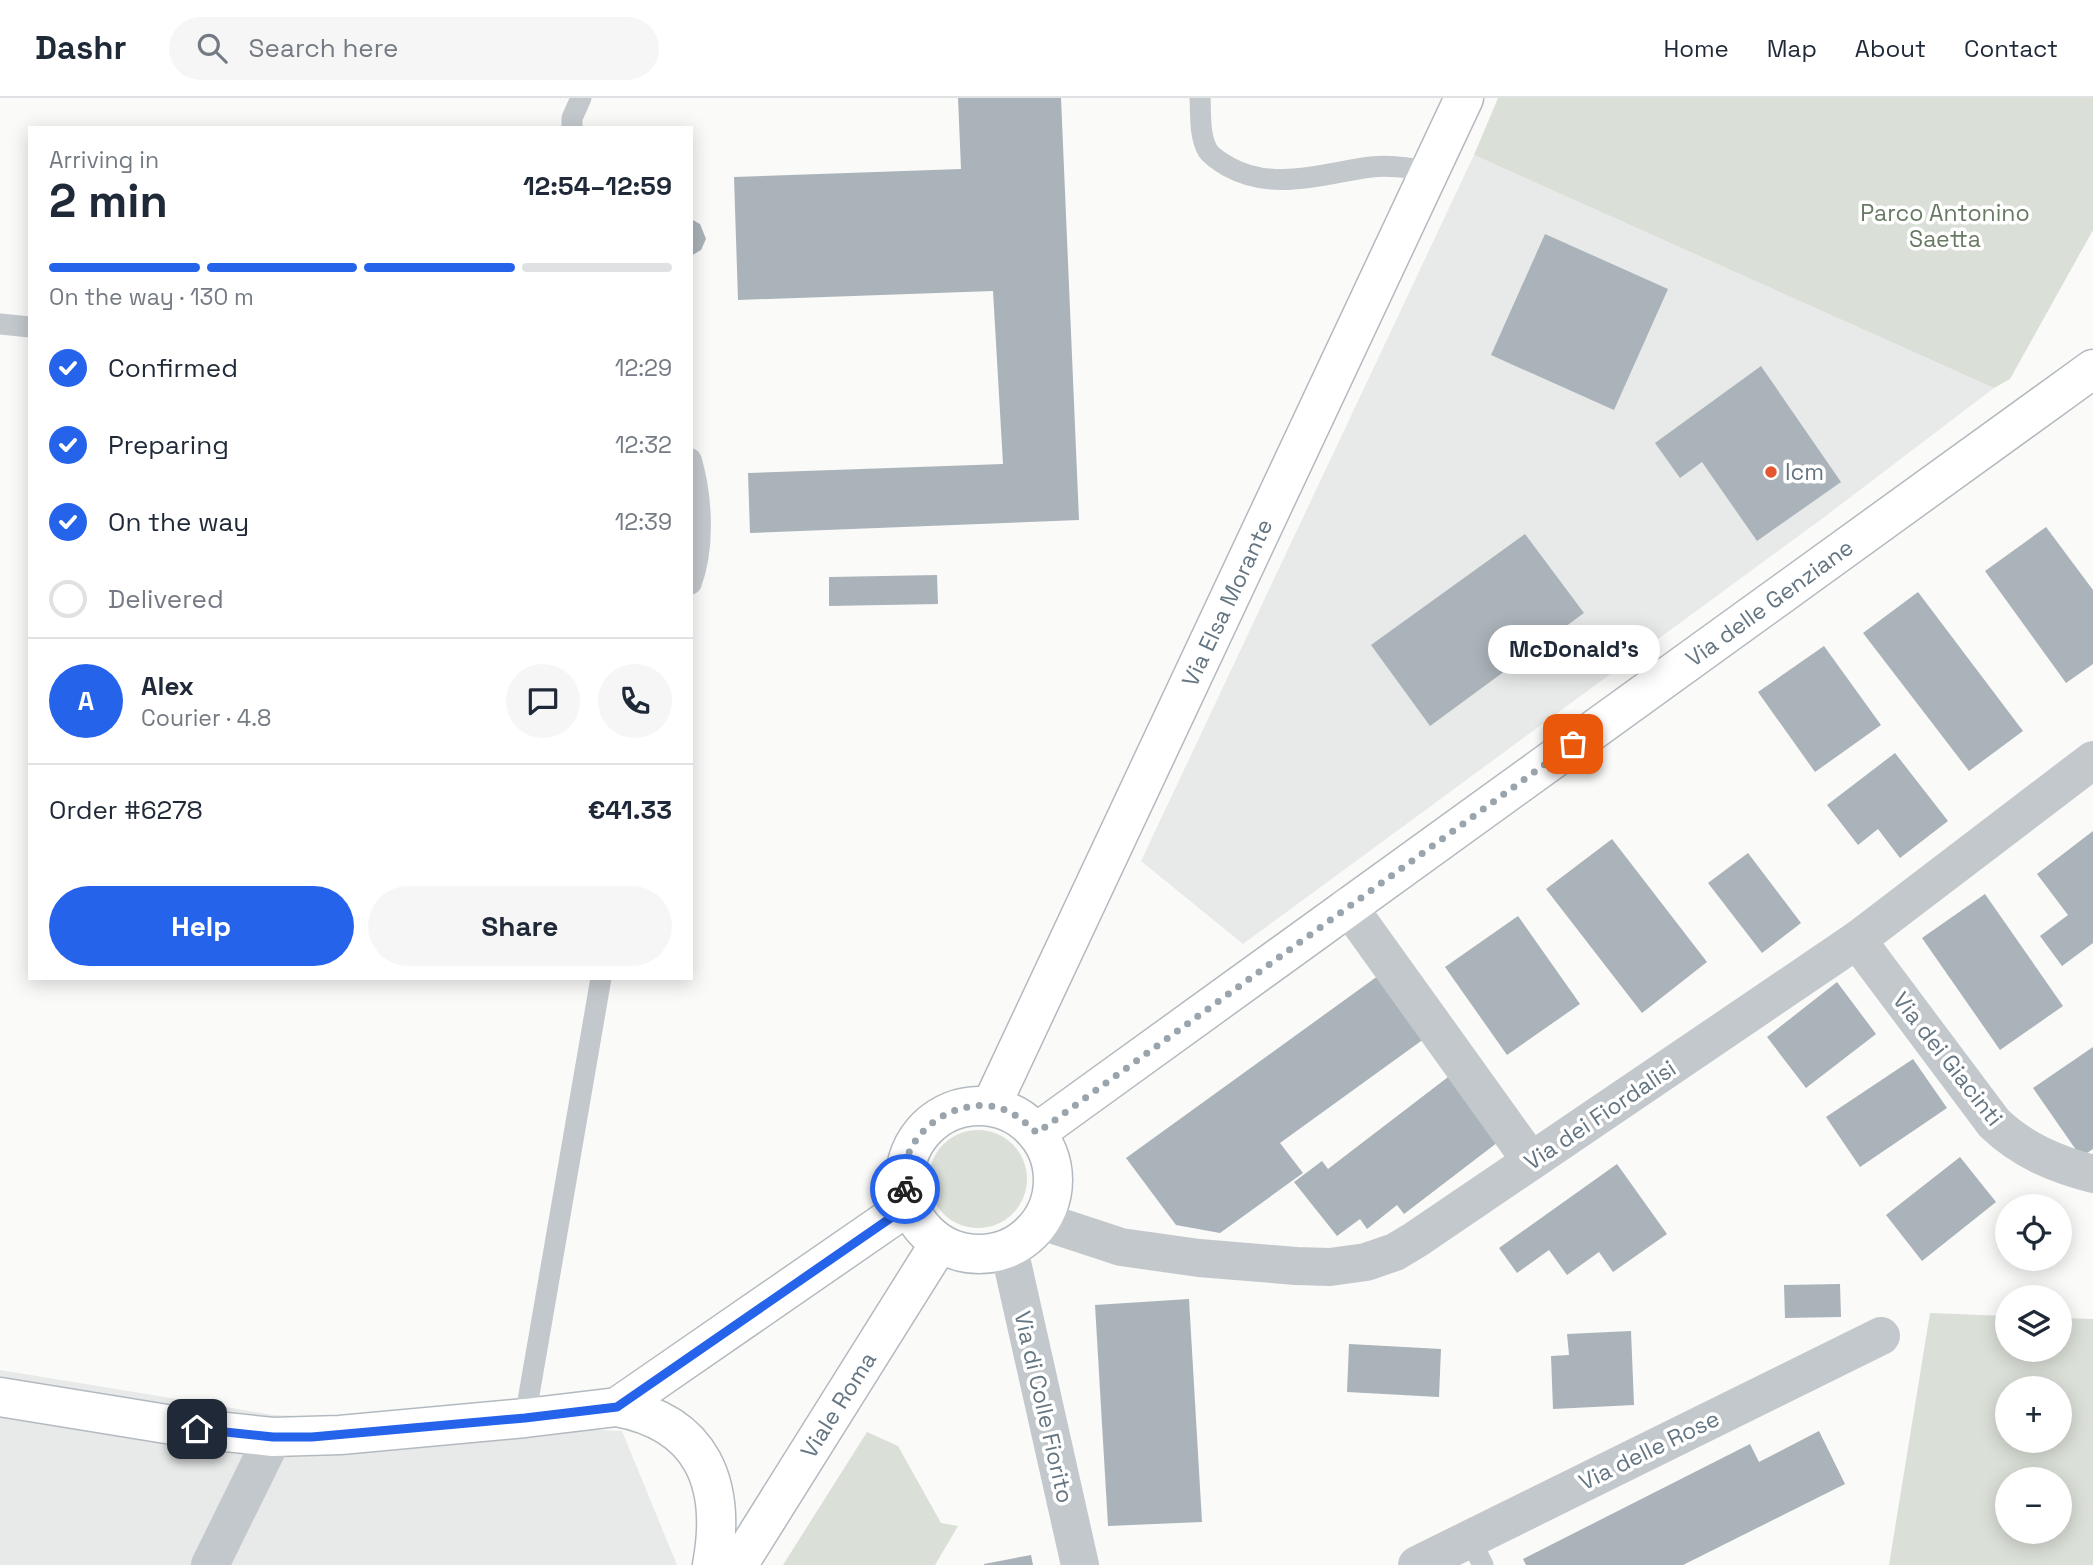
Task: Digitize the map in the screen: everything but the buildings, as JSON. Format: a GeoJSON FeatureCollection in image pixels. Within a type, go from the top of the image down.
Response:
{"type":"FeatureCollection","features":[{"type":"Feature","properties":{"kind":"street","name":"Via Elsa Morante"},"geometry":{"type":"LineString","coordinates":[[991,1106],[1464,98]]}},
{"type":"Feature","properties":{"kind":"street","name":"Via delle Genziane"},"geometry":{"type":"LineString","coordinates":[[1037,1133],[2093,369]]}},
{"type":"Feature","properties":{"kind":"street","name":"Via dei Fiordalisi"},"geometry":{"type":"LineString","coordinates":[[1042,1221],[1110,1244],[1161,1254],[1296,1266],[1349,1265],[1395,1252],[1857,940],[2093,760]]}},
{"type":"Feature","properties":{"kind":"street"},"geometry":{"type":"LineString","coordinates":[[1348,906],[1531,1161]]}},
{"type":"Feature","properties":{"kind":"street","name":"Via dei Giacinti"},"geometry":{"type":"LineString","coordinates":[[1857,940],[1994,1123],[2013,1140],[2037,1155],[2093,1174]]}},
{"type":"Feature","properties":{"kind":"street"},"geometry":{"type":"LineString","coordinates":[[991,1106],[1008,1111],[1037,1133],[1049,1153],[1054,1176],[1052,1199],[1042,1221],[1027,1238],[1009,1249],[985,1255],[961,1253],[940,1244],[921,1228],[908,1206],[904,1181],[908,1155],[921,1132],[941,1116],[965,1107],[991,1106]]}},
{"type":"Feature","properties":{"kind":"street"},"geometry":{"type":"LineString","coordinates":[[617,1407],[908,1206]]}},
{"type":"Feature","properties":{"kind":"street","name":"Viale Roma"},"geometry":{"type":"LineString","coordinates":[[738,1565],[940,1244]]}},
{"type":"Feature","properties":{"kind":"street","name":"Via di Colle Fiorito"},"geometry":{"type":"LineString","coordinates":[[1009,1249],[1080,1565]]}},
{"type":"Feature","properties":{"kind":"street","name":"Via delle Rose"},"geometry":{"type":"LineString","coordinates":[[1417,1565],[1476,1552],[1881,1336]]}},
{"type":"Feature","properties":{"kind":"street"},"geometry":{"type":"LineString","coordinates":[[0,1397],[197,1429],[273,1437],[340,1435],[617,1407],[646,1414],[673,1427],[702,1461],[713,1489],[716,1519],[712,1565]]}},
{"type":"Feature","properties":{"kind":"street"},"geometry":{"type":"LineString","coordinates":[[210,1565],[273,1437]]}},
{"type":"Feature","properties":{"kind":"lane"},"geometry":{"type":"LineString","coordinates":[[572,126],[572,118],[581,98]]}},
{"type":"Feature","properties":{"kind":"lane"},"geometry":{"type":"LineString","coordinates":[[1200,98],[1203,136],[1208,151],[1219,162],[1234,170],[1259,178],[1289,180],[1373,167],[1430,171]]}},
{"type":"Feature","properties":{"kind":"lane"},"geometry":{"type":"LineString","coordinates":[[0,324],[28,327]]}},
{"type":"Feature","properties":{"kind":"lane"},"geometry":{"type":"LineString","coordinates":[[693,467],[699,528],[697,564],[693,577]]}},
{"type":"Feature","properties":{"kind":"lane"},"geometry":{"type":"LineString","coordinates":[[525,1418],[601,980]]}},
{"type":"Feature","properties":{"kind":"shaded area"},"geometry":{"type":"Polygon","coordinates":[[[1474,155],[1994,388],[1827,515],[1243,944],[1141,861],[1474,155]]]}},
{"type":"Feature","properties":{"kind":"shaded area"},"geometry":{"type":"Polygon","coordinates":[[[0,1370],[274,1415],[622,1431],[677,1565],[0,1565],[0,1370]]]}},
{"type":"Feature","properties":{"kind":"green space","name":"Parco Antonino Saetta"},"geometry":{"type":"Polygon","coordinates":[[[1498,98],[2093,98],[2093,230],[2010,379],[1994,388],[1474,155],[1498,98]]]}},
{"type":"Feature","properties":{"kind":"green space"},"geometry":{"type":"Polygon","coordinates":[[[968,1130],[988,1130],[1013,1144],[1024,1160],[1027,1179],[1024,1198],[1013,1214],[988,1228],[968,1228],[951,1220],[937,1206],[929,1189],[929,1169],[937,1152],[951,1138],[968,1130]]]}},
{"type":"Feature","properties":{"kind":"green space"},"geometry":{"type":"Polygon","coordinates":[[[1930,1313],[1995,1316],[1995,1362],[2072,1362],[2072,1318],[2093,1319],[2093,1565],[1889,1565],[1930,1313]]]}},
{"type":"Feature","properties":{"kind":"green space"},"geometry":{"type":"Polygon","coordinates":[[[867,1432],[898,1446],[941,1523],[958,1526],[935,1565],[783,1565],[867,1432]]]}},
{"type":"Feature","properties":{"kind":"way so far"},"geometry":{"type":"LineString","coordinates":[[905,1189],[908,1155],[921,1132],[941,1116],[965,1107],[991,1106],[1008,1111],[1037,1133],[1106,1080],[1573,744]]}},
{"type":"Feature","properties":{"kind":"place","name":"Icm"},"geometry":{"type":"Point","coordinates":[1771,472]}},
{"type":"Feature","properties":{"kind":"place","name":"McDonald's"},"geometry":{"type":"Point","coordinates":[1573,744]}},
{"type":"Feature","properties":{"kind":"route"},"geometry":{"type":"LineString","coordinates":[[197,1429],[273,1437],[312,1437],[617,1407],[908,1206],[905,1189]]}}]}
